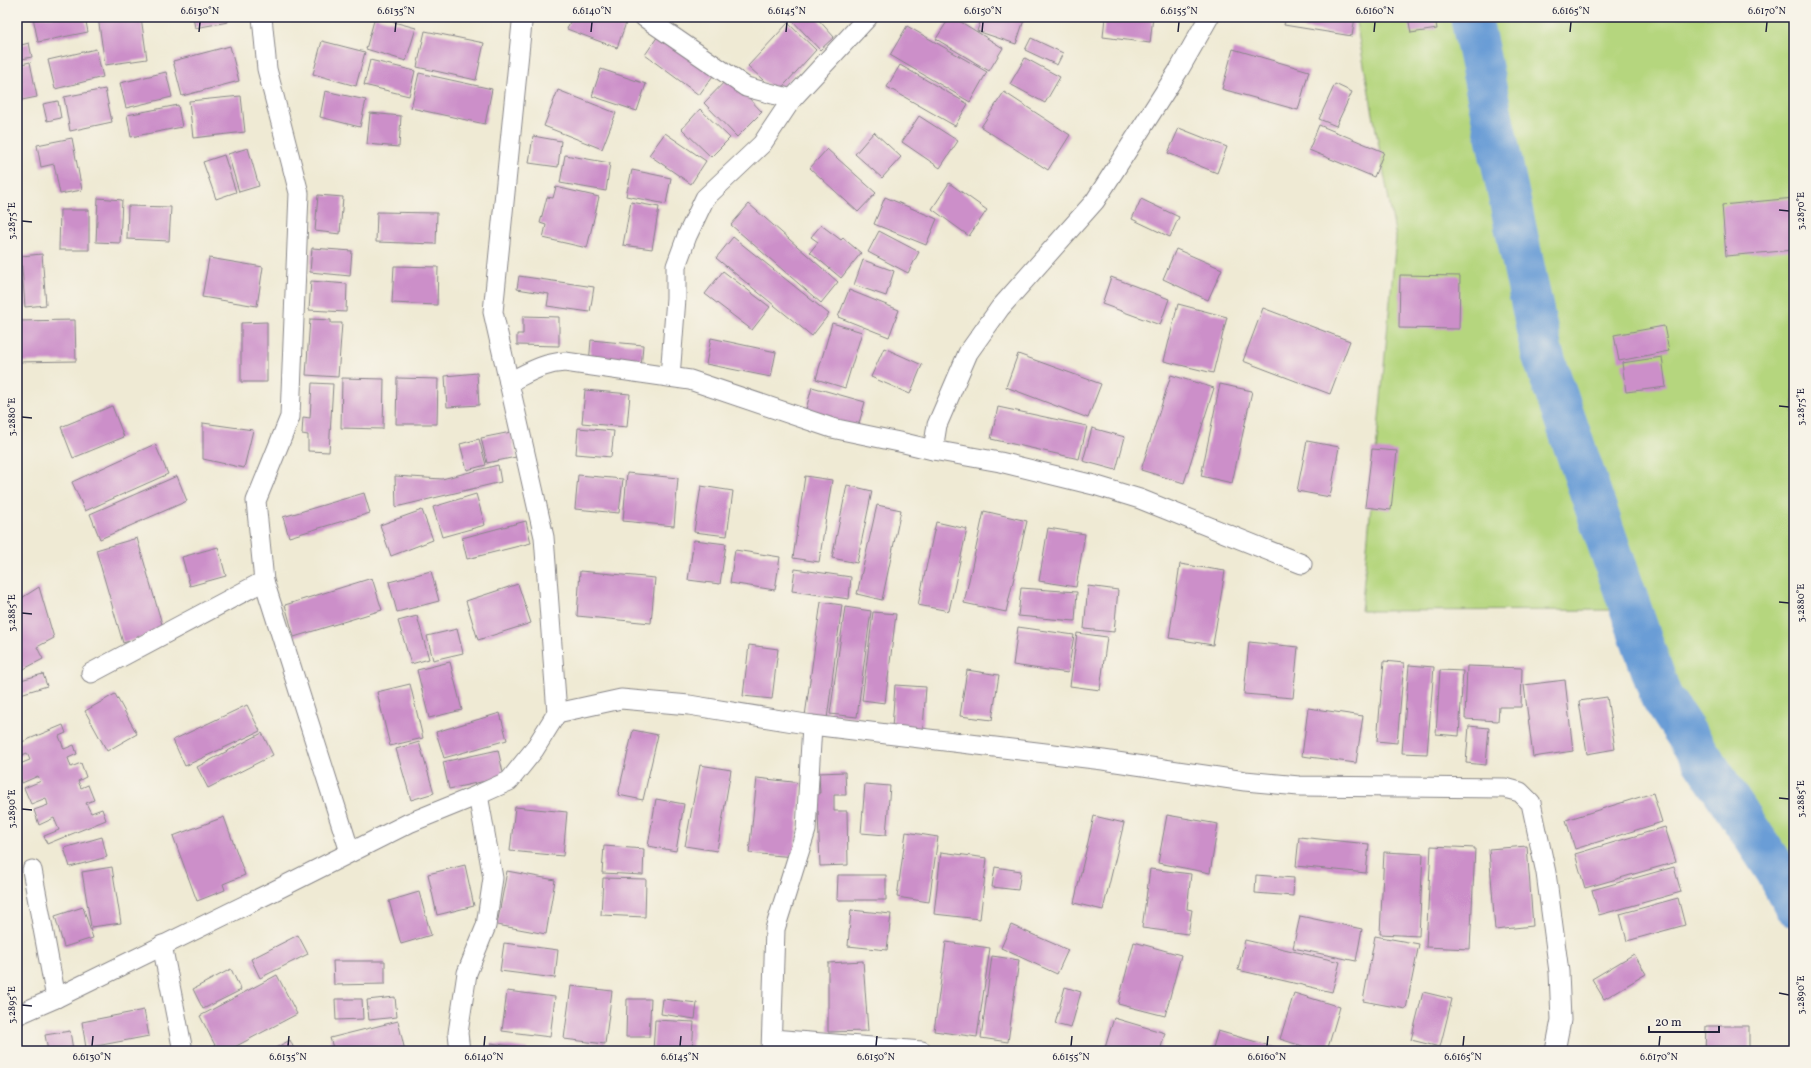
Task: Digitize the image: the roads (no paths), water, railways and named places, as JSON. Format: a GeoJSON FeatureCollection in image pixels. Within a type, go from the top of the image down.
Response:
{"type":"FeatureCollection","features":[{"type":"Feature","properties":{"kind":"street"},"geometry":{"type":"LineString","coordinates":[[262,17],[268,69],[299,193],[290,417],[256,501],[264,581],[350,852]]}},
{"type":"Feature","properties":{"kind":"street"},"geometry":{"type":"LineString","coordinates":[[17,1015],[56,998],[409,823],[478,795],[509,780],[534,750],[557,713],[544,537],[493,312],[522,23],[521,17]]}},
{"type":"Feature","properties":{"kind":"street"},"geometry":{"type":"LineString","coordinates":[[644,17],[746,87],[792,99]]}},
{"type":"Feature","properties":{"kind":"street"},"geometry":{"type":"LineString","coordinates":[[670,377],[676,298],[676,266],[687,236],[705,198],[762,144],[792,99],[868,17]]}},
{"type":"Feature","properties":{"kind":"street"},"geometry":{"type":"LineString","coordinates":[[933,450],[937,425],[968,353],[1000,308],[1095,201],[1176,75],[1209,17]]}},
{"type":"Feature","properties":{"kind":"street"},"geometry":{"type":"LineString","coordinates":[[509,382],[540,366],[550,363],[565,362],[697,382],[832,428],[904,442],[933,450],[1000,462],[1094,485],[1140,500],[1302,564]]}},
{"type":"Feature","properties":{"kind":"street"},"geometry":{"type":"LineString","coordinates":[[91,674],[264,581]]}},
{"type":"Feature","properties":{"kind":"street"},"geometry":{"type":"LineString","coordinates":[[557,713],[621,699],[689,705],[812,725],[1104,760],[1245,781],[1299,786],[1505,788],[1520,792],[1531,802],[1546,874],[1559,972],[1561,1020],[1555,1051]]}},
{"type":"Feature","properties":{"kind":"street"},"geometry":{"type":"LineString","coordinates":[[812,725],[806,830],[775,929],[771,1045],[922,1051]]}},
{"type":"Feature","properties":{"kind":"street"},"geometry":{"type":"LineString","coordinates":[[460,1051],[458,1033],[466,973],[486,926],[493,878],[478,795]]}},
{"type":"Feature","properties":{"kind":"street"},"geometry":{"type":"LineString","coordinates":[[32,870],[56,998]]}},
{"type":"Feature","properties":{"kind":"street"},"geometry":{"type":"LineString","coordinates":[[162,945],[183,1051]]}},
{"type":"Feature","properties":{"kind":"waterway"},"geometry":{"type":"LineString","coordinates":[[1471,17],[1542,353],[1661,696],[1777,872],[1794,905]]}}]}
